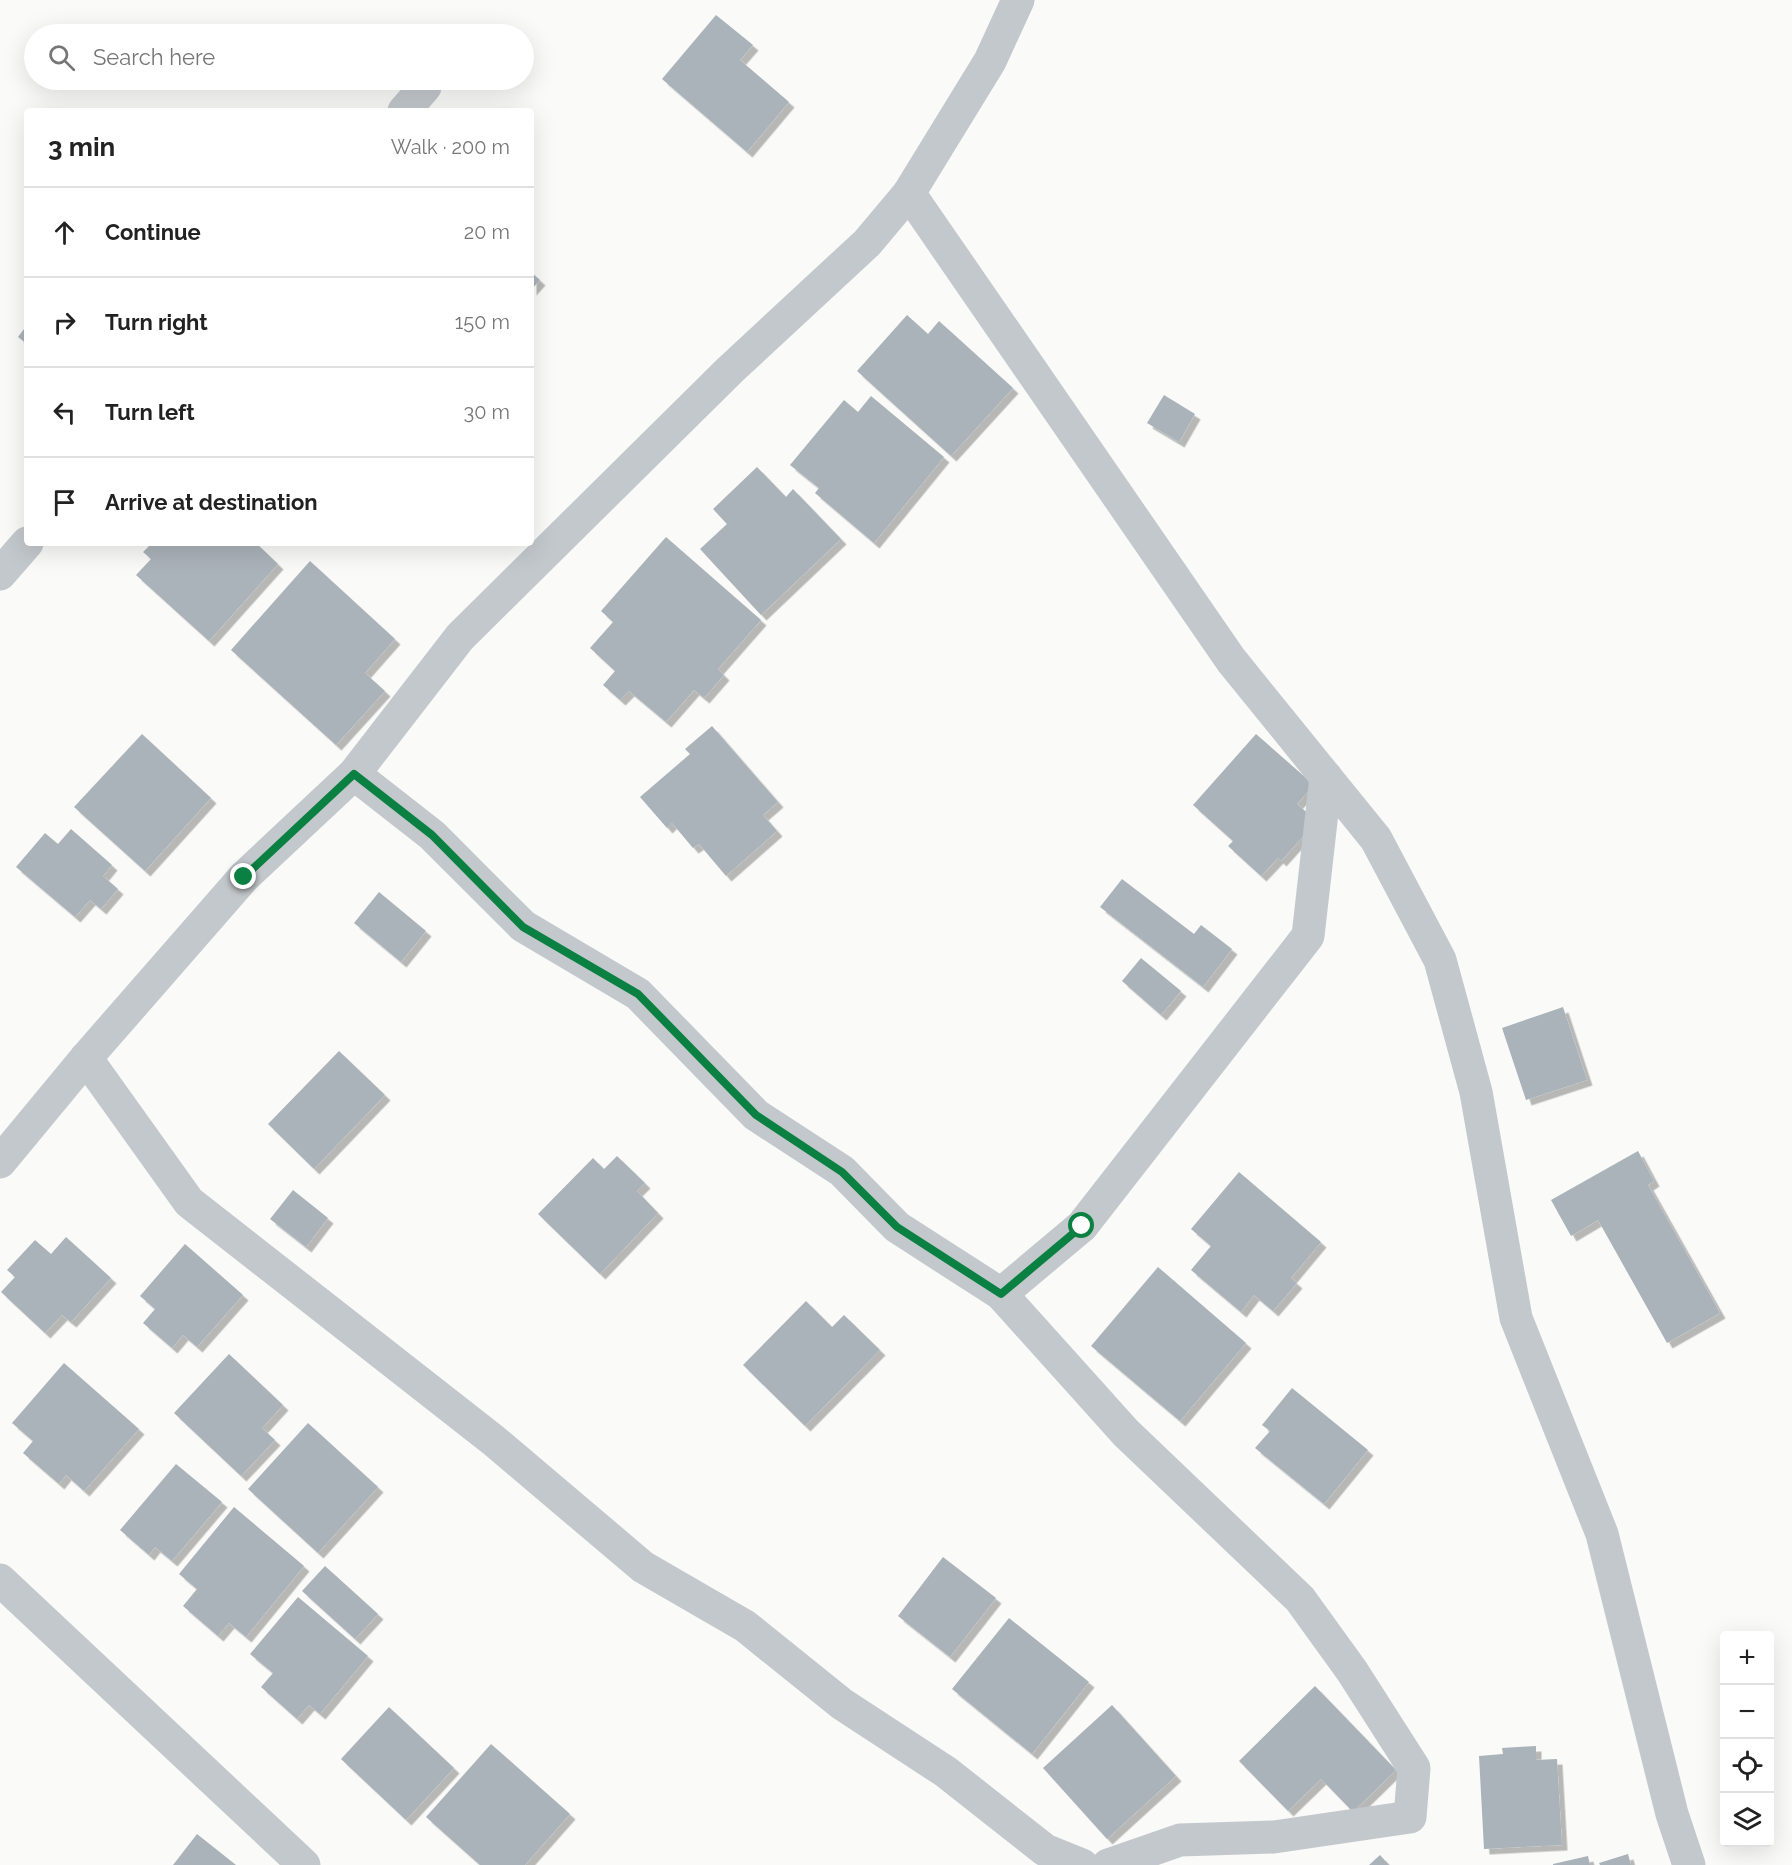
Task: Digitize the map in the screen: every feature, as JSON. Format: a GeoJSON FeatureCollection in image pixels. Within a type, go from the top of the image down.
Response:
{"type":"FeatureCollection","features":[{"type":"Feature","properties":{"kind":"street"},"geometry":{"type":"LineString","coordinates":[[0,1162],[86,1058],[244,877],[354,774],[460,637],[730,370],[867,243],[909,193],[990,61],[1018,0]]}},
{"type":"Feature","properties":{"kind":"street"},"geometry":{"type":"LineString","coordinates":[[909,193],[1231,660],[1376,839],[1440,960],[1476,1092],[1516,1318],[1602,1534],[1672,1814],[1689,1865]]}},
{"type":"Feature","properties":{"kind":"street"},"geometry":{"type":"LineString","coordinates":[[0,574],[24,546]]}},
{"type":"Feature","properties":{"kind":"street"},"geometry":{"type":"LineString","coordinates":[[354,774],[432,835],[523,927],[638,994],[756,1115],[842,1172],[897,1227],[1001,1294],[1126,1432],[1300,1599],[1352,1671],[1414,1768],[1410,1816],[1274,1837],[1180,1840],[1108,1865]]}},
{"type":"Feature","properties":{"kind":"street"},"geometry":{"type":"LineString","coordinates":[[1001,1294],[1082,1226],[1308,936],[1326,777]]}},
{"type":"Feature","properties":{"kind":"street"},"geometry":{"type":"LineString","coordinates":[[86,1058],[189,1202],[493,1440],[643,1567],[745,1626],[842,1704],[946,1772],[1045,1850],[1082,1865]]}},
{"type":"Feature","properties":{"kind":"street"},"geometry":{"type":"LineString","coordinates":[[5,1593],[304,1865]]}},
{"type":"Feature","properties":{"kind":"building"},"geometry":{"type":"Polygon","coordinates":[[[716,15],[753,45],[740,60],[789,102],[747,152],[662,79],[716,15]]]}},
{"type":"Feature","properties":{"kind":"building"},"geometry":{"type":"Polygon","coordinates":[[[534,275],[540,280],[534,287],[534,275]]]}},
{"type":"Feature","properties":{"kind":"building"},"geometry":{"type":"Polygon","coordinates":[[[907,315],[928,334],[939,321],[1013,388],[951,456],[857,371],[907,315]]]}},
{"type":"Feature","properties":{"kind":"building"},"geometry":{"type":"Polygon","coordinates":[[[24,329],[24,342],[18,337],[24,329]]]}},
{"type":"Feature","properties":{"kind":"building"},"geometry":{"type":"Polygon","coordinates":[[[1164,395],[1195,414],[1179,442],[1147,423],[1164,395]]]}},
{"type":"Feature","properties":{"kind":"building"},"geometry":{"type":"Polygon","coordinates":[[[871,396],[944,457],[874,543],[815,493],[819,488],[790,465],[844,400],[858,412],[871,396]]]}},
{"type":"Feature","properties":{"kind":"building"},"geometry":{"type":"Polygon","coordinates":[[[757,467],[786,497],[793,489],[841,539],[761,615],[700,549],[727,524],[713,509],[757,467]]]}},
{"type":"Feature","properties":{"kind":"building"},"geometry":{"type":"Polygon","coordinates":[[[666,537],[761,620],[718,669],[724,675],[704,698],[694,690],[666,722],[629,691],[620,700],[603,685],[615,671],[590,648],[613,622],[601,611],[666,537]]]}},
{"type":"Feature","properties":{"kind":"building"},"geometry":{"type":"Polygon","coordinates":[[[149,546],[259,546],[278,564],[209,641],[136,575],[151,559],[143,552],[149,546]]]}},
{"type":"Feature","properties":{"kind":"building"},"geometry":{"type":"Polygon","coordinates":[[[310,561],[395,639],[365,673],[385,691],[336,745],[231,650],[310,561]]]}},
{"type":"Feature","properties":{"kind":"building"},"geometry":{"type":"Polygon","coordinates":[[[712,726],[778,802],[763,815],[777,831],[726,876],[699,844],[693,848],[672,823],[667,828],[640,797],[690,754],[685,749],[712,726]]]}},
{"type":"Feature","properties":{"kind":"building"},"geometry":{"type":"Polygon","coordinates":[[[142,734],[211,798],[145,871],[74,807],[142,734]]]}},
{"type":"Feature","properties":{"kind":"building"},"geometry":{"type":"Polygon","coordinates":[[[1256,734],[1314,785],[1297,804],[1317,821],[1281,861],[1278,858],[1261,876],[1228,846],[1233,841],[1193,805],[1256,734]]]}},
{"type":"Feature","properties":{"kind":"building"},"geometry":{"type":"Polygon","coordinates":[[[71,829],[112,865],[103,876],[118,889],[101,909],[90,900],[75,917],[16,867],[45,833],[58,844],[71,829]]]}},
{"type":"Feature","properties":{"kind":"building"},"geometry":{"type":"Polygon","coordinates":[[[1122,879],[1194,934],[1201,925],[1232,949],[1203,987],[1100,907],[1122,879]]]}},
{"type":"Feature","properties":{"kind":"building"},"geometry":{"type":"Polygon","coordinates":[[[379,892],[426,931],[401,962],[354,923],[379,892]]]}},
{"type":"Feature","properties":{"kind":"building"},"geometry":{"type":"Polygon","coordinates":[[[1141,958],[1181,991],[1161,1015],[1122,981],[1141,958]]]}},
{"type":"Feature","properties":{"kind":"building"},"geometry":{"type":"Polygon","coordinates":[[[1563,1007],[1587,1080],[1526,1100],[1502,1028],[1563,1007]]]}},
{"type":"Feature","properties":{"kind":"building"},"geometry":{"type":"Polygon","coordinates":[[[339,1051],[385,1095],[314,1169],[268,1124],[339,1051]]]}},
{"type":"Feature","properties":{"kind":"building"},"geometry":{"type":"Polygon","coordinates":[[[1638,1151],[1654,1181],[1648,1185],[1720,1313],[1667,1343],[1598,1220],[1571,1236],[1551,1200],[1638,1151]]]}},
{"type":"Feature","properties":{"kind":"building"},"geometry":{"type":"Polygon","coordinates":[[[617,1156],[645,1183],[637,1191],[658,1213],[600,1274],[538,1214],[593,1158],[604,1169],[617,1156]]]}},
{"type":"Feature","properties":{"kind":"building"},"geometry":{"type":"Polygon","coordinates":[[[1239,1172],[1321,1242],[1291,1278],[1297,1283],[1273,1311],[1254,1295],[1241,1312],[1191,1270],[1211,1246],[1191,1229],[1239,1172]]]}},
{"type":"Feature","properties":{"kind":"building"},"geometry":{"type":"Polygon","coordinates":[[[293,1190],[328,1218],[306,1247],[270,1219],[293,1190]]]}},
{"type":"Feature","properties":{"kind":"building"},"geometry":{"type":"Polygon","coordinates":[[[66,1237],[111,1278],[71,1322],[62,1315],[45,1333],[1,1292],[15,1277],[7,1270],[35,1240],[51,1254],[66,1237]]]}},
{"type":"Feature","properties":{"kind":"building"},"geometry":{"type":"Polygon","coordinates":[[[185,1244],[243,1295],[197,1347],[183,1335],[172,1348],[143,1323],[155,1309],[140,1296],[185,1244]]]}},
{"type":"Feature","properties":{"kind":"building"},"geometry":{"type":"Polygon","coordinates":[[[1158,1267],[1246,1343],[1180,1421],[1091,1346],[1158,1267]]]}},
{"type":"Feature","properties":{"kind":"building"},"geometry":{"type":"Polygon","coordinates":[[[806,1301],[832,1327],[844,1315],[880,1350],[805,1426],[743,1365],[806,1301]]]}},
{"type":"Feature","properties":{"kind":"building"},"geometry":{"type":"Polygon","coordinates":[[[229,1354],[283,1405],[262,1428],[275,1440],[241,1476],[174,1413],[229,1354]]]}},
{"type":"Feature","properties":{"kind":"building"},"geometry":{"type":"Polygon","coordinates":[[[64,1363],[139,1429],[84,1491],[66,1475],[59,1484],[23,1453],[33,1441],[12,1423],[64,1363]]]}},
{"type":"Feature","properties":{"kind":"building"},"geometry":{"type":"Polygon","coordinates":[[[1292,1388],[1368,1450],[1324,1504],[1255,1448],[1270,1431],[1262,1425],[1292,1388]]]}},
{"type":"Feature","properties":{"kind":"building"},"geometry":{"type":"Polygon","coordinates":[[[308,1423],[378,1487],[318,1553],[248,1489],[308,1423]]]}},
{"type":"Feature","properties":{"kind":"building"},"geometry":{"type":"Polygon","coordinates":[[[176,1464],[222,1502],[172,1561],[155,1547],[149,1555],[120,1530],[176,1464]]]}},
{"type":"Feature","properties":{"kind":"building"},"geometry":{"type":"Polygon","coordinates":[[[234,1507],[304,1566],[246,1637],[229,1623],[218,1636],[183,1606],[197,1589],[179,1574],[234,1507]]]}},
{"type":"Feature","properties":{"kind":"building"},"geometry":{"type":"Polygon","coordinates":[[[943,1557],[996,1598],[950,1657],[898,1616],[943,1557]]]}},
{"type":"Feature","properties":{"kind":"building"},"geometry":{"type":"Polygon","coordinates":[[[325,1566],[378,1614],[355,1639],[302,1591],[325,1566]]]}},
{"type":"Feature","properties":{"kind":"building"},"geometry":{"type":"Polygon","coordinates":[[[298,1597],[368,1656],[320,1714],[309,1705],[297,1719],[261,1687],[273,1673],[250,1654],[298,1597]]]}},
{"type":"Feature","properties":{"kind":"building"},"geometry":{"type":"Polygon","coordinates":[[[1009,1618],[1089,1682],[1032,1754],[952,1689],[1009,1618]]]}},
{"type":"Feature","properties":{"kind":"building"},"geometry":{"type":"Polygon","coordinates":[[[1315,1686],[1396,1770],[1353,1812],[1321,1779],[1288,1811],[1239,1761],[1315,1686]]]}},
{"type":"Feature","properties":{"kind":"building"},"geometry":{"type":"Polygon","coordinates":[[[1112,1705],[1176,1776],[1107,1839],[1043,1768],[1112,1705]]]}},
{"type":"Feature","properties":{"kind":"building"},"geometry":{"type":"Polygon","coordinates":[[[389,1707],[454,1768],[406,1820],[341,1759],[389,1707]]]}},
{"type":"Feature","properties":{"kind":"building"},"geometry":{"type":"Polygon","coordinates":[[[491,1744],[570,1814],[525,1865],[480,1865],[426,1817],[491,1744]]]}},
{"type":"Feature","properties":{"kind":"building"},"geometry":{"type":"Polygon","coordinates":[[[1536,1746],[1536,1760],[1557,1759],[1562,1845],[1484,1849],[1479,1756],[1503,1754],[1502,1748],[1536,1746]]]}},
{"type":"Feature","properties":{"kind":"building"},"geometry":{"type":"Polygon","coordinates":[[[197,1834],[236,1865],[173,1865],[197,1834]]]}},
{"type":"Feature","properties":{"kind":"building"},"geometry":{"type":"Polygon","coordinates":[[[1628,1854],[1631,1865],[1600,1865],[1599,1863],[1628,1854]]]}},
{"type":"Feature","properties":{"kind":"building"},"geometry":{"type":"Polygon","coordinates":[[[1380,1855],[1389,1865],[1369,1865],[1380,1855]]]}},
{"type":"Feature","properties":{"kind":"building"},"geometry":{"type":"Polygon","coordinates":[[[1588,1856],[1590,1865],[1553,1865],[1553,1864],[1588,1856]]]}},
{"type":"Feature","properties":{"kind":"route"},"geometry":{"type":"LineString","coordinates":[[244,877],[354,774],[432,835],[523,927],[638,994],[756,1115],[842,1172],[897,1227],[1001,1294],[1082,1226]]}}]}
